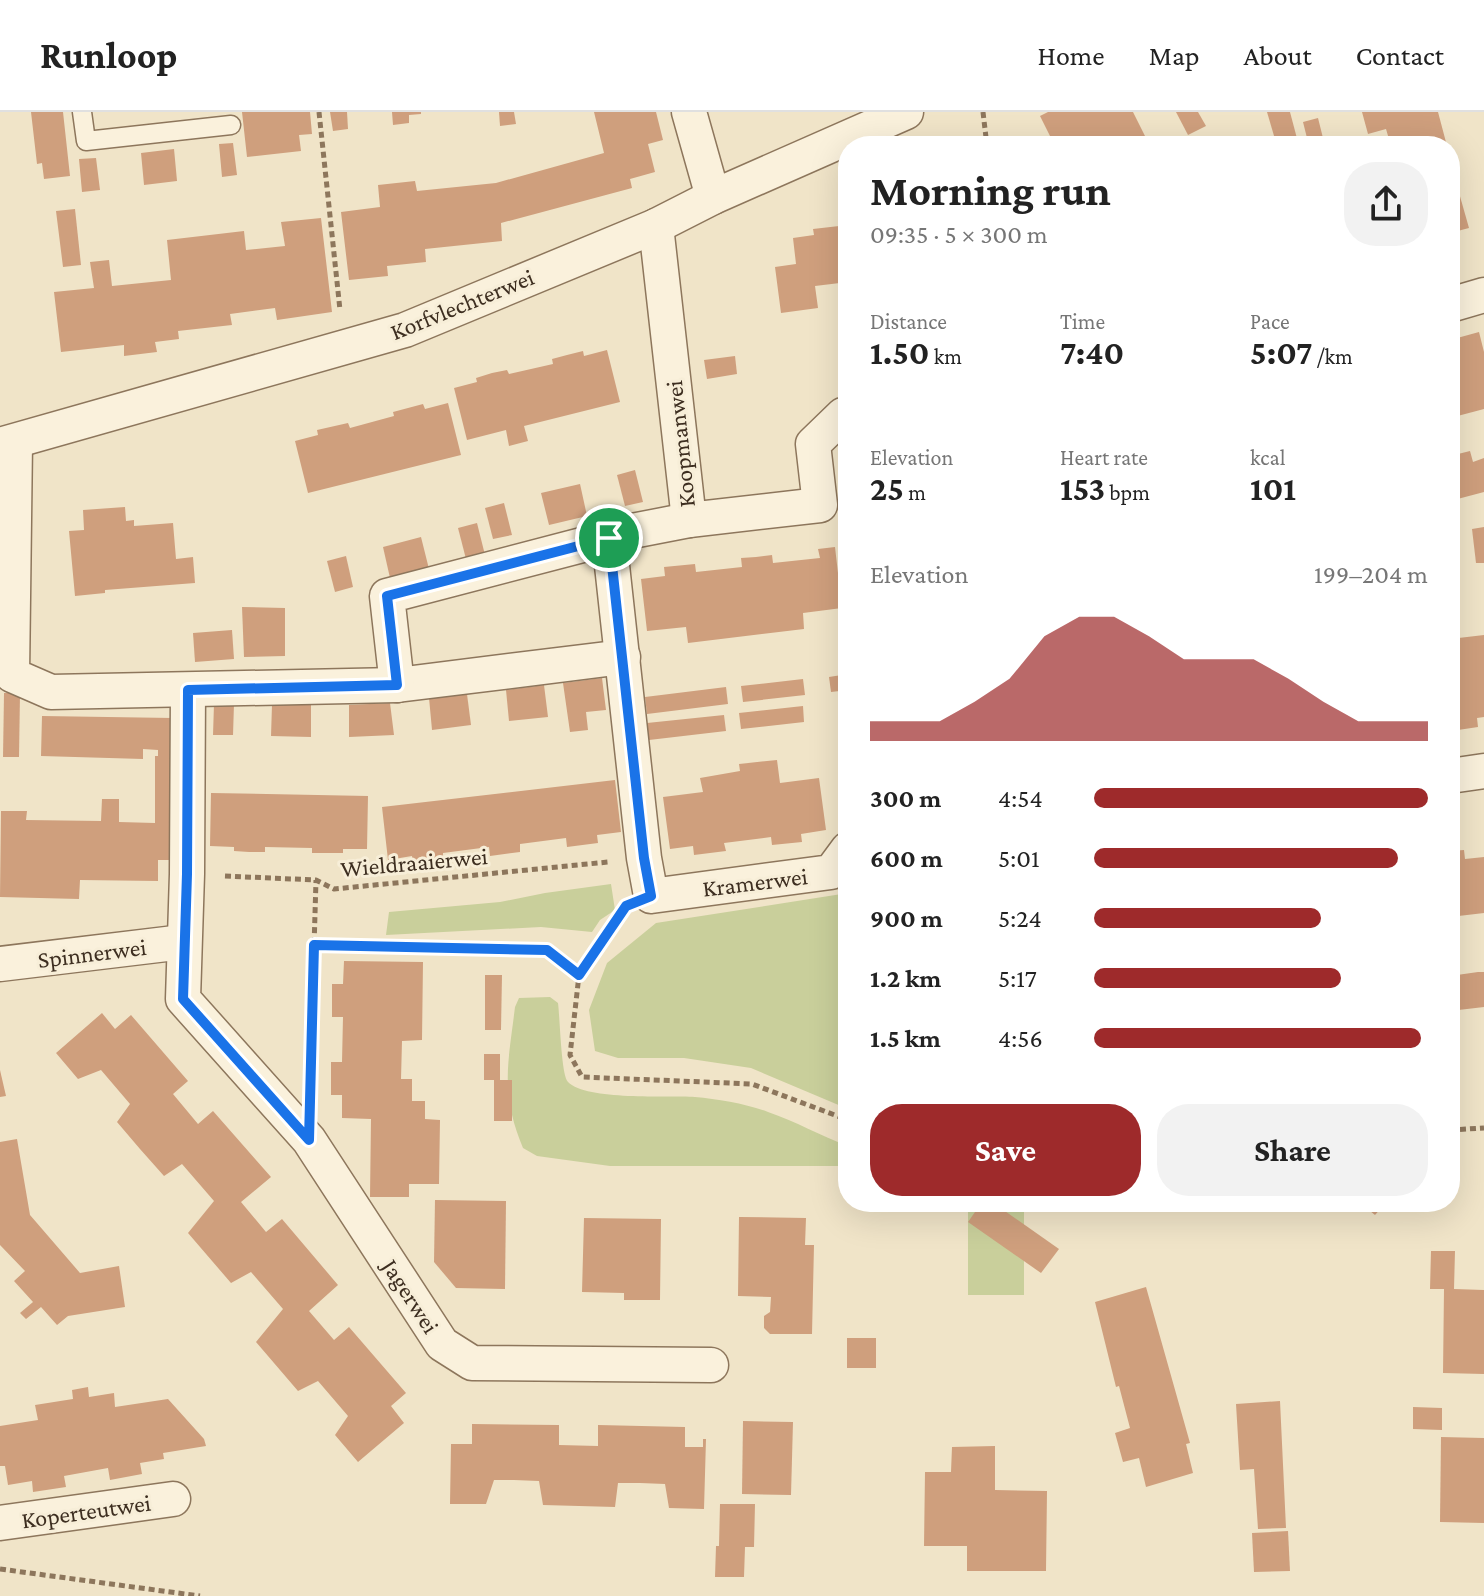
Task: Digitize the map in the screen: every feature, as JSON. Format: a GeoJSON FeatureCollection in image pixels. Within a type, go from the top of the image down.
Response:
{"type":"FeatureCollection","features":[{"type":"Feature","properties":{"kind":"street"},"geometry":{"type":"LineString","coordinates":[[689,112],[713,197]]}},
{"type":"Feature","properties":{"kind":"street","name":"Korfvlechterwei"},"geometry":{"type":"LineString","coordinates":[[852,136],[906,112]]}},
{"type":"Feature","properties":{"kind":"street","name":"Korfvlechterwei"},"geometry":{"type":"LineString","coordinates":[[8,444],[405,330],[656,226],[713,197],[838,142]]}},
{"type":"Feature","properties":{"kind":"street","name":"Koopmanwei"},"geometry":{"type":"LineString","coordinates":[[656,226],[689,520],[820,505],[813,444],[838,420]]}},
{"type":"Feature","properties":{"kind":"street"},"geometry":{"type":"LineString","coordinates":[[1460,302],[1484,295]]}},
{"type":"Feature","properties":{"kind":"street"},"geometry":{"type":"LineString","coordinates":[[8,444],[12,675],[51,692],[397,685],[623,657]]}},
{"type":"Feature","properties":{"kind":"street"},"geometry":{"type":"LineString","coordinates":[[397,685],[387,596],[627,532],[689,520]]}},
{"type":"Feature","properties":{"kind":"street"},"geometry":{"type":"LineString","coordinates":[[609,538],[644,858],[651,896]]}},
{"type":"Feature","properties":{"kind":"street","name":"Jagerwei"},"geometry":{"type":"LineString","coordinates":[[188,690],[183,999],[309,1140],[442,1344],[472,1363],[711,1365]]}},
{"type":"Feature","properties":{"kind":"street"},"geometry":{"type":"LineString","coordinates":[[1460,775],[1484,771]]}},
{"type":"Feature","properties":{"kind":"street","name":"Kramerwei"},"geometry":{"type":"LineString","coordinates":[[651,896],[831,872],[838,863]]}},
{"type":"Feature","properties":{"kind":"street","name":"Spinnerwei"},"geometry":{"type":"LineString","coordinates":[[0,964],[183,942]]}},
{"type":"Feature","properties":{"kind":"street","name":"Koperteutwei"},"geometry":{"type":"LineString","coordinates":[[0,1523],[173,1499]]}},
{"type":"Feature","properties":{"kind":"lane"},"geometry":{"type":"LineString","coordinates":[[82,112],[86,141],[231,125]]}},
{"type":"Feature","properties":{"kind":"path"},"geometry":{"type":"LineString","coordinates":[[319,112],[344,347]]}},
{"type":"Feature","properties":{"kind":"path"},"geometry":{"type":"LineString","coordinates":[[983,112],[986,136]]}},
{"type":"Feature","properties":{"kind":"path","name":"Wieldraaierwei"},"geometry":{"type":"LineString","coordinates":[[187,874],[316,880],[334,889],[644,858]]}},
{"type":"Feature","properties":{"kind":"path"},"geometry":{"type":"LineString","coordinates":[[309,1140],[316,880]]}},
{"type":"Feature","properties":{"kind":"path"},"geometry":{"type":"LineString","coordinates":[[651,896],[626,906],[579,975],[570,1055],[582,1077],[752,1084],[838,1116]]}},
{"type":"Feature","properties":{"kind":"path"},"geometry":{"type":"LineString","coordinates":[[314,945],[547,950],[579,975]]}},
{"type":"Feature","properties":{"kind":"path"},"geometry":{"type":"LineString","coordinates":[[1460,1129],[1484,1128]]}},
{"type":"Feature","properties":{"kind":"path"},"geometry":{"type":"LineString","coordinates":[[0,1569],[200,1596]]}},
{"type":"Feature","properties":{"kind":"green space"},"geometry":{"type":"Polygon","coordinates":[[[611,884],[615,910],[600,920],[592,932],[541,927],[386,935],[389,912],[500,902],[611,884]]]}},
{"type":"Feature","properties":{"kind":"green space"},"geometry":{"type":"Polygon","coordinates":[[[838,895],[838,1105],[751,1068],[684,1058],[618,1058],[595,1051],[589,1010],[607,963],[656,923],[838,895]]]}},
{"type":"Feature","properties":{"kind":"green space"},"geometry":{"type":"Polygon","coordinates":[[[550,997],[558,1003],[566,1077],[578,1088],[609,1095],[704,1098],[751,1107],[838,1142],[838,1166],[610,1166],[537,1156],[523,1148],[509,1094],[508,1062],[515,1007],[519,998],[550,997]]]}},
{"type":"Feature","properties":{"kind":"green space"},"geometry":{"type":"Polygon","coordinates":[[[968,1212],[1024,1212],[1024,1295],[968,1295],[968,1212]]]}},
{"type":"Feature","properties":{"kind":"building"},"geometry":{"type":"Polygon","coordinates":[[[31,112],[63,112],[70,176],[44,179],[42,163],[37,164],[31,112]]]}},
{"type":"Feature","properties":{"kind":"building"},"geometry":{"type":"Polygon","coordinates":[[[242,112],[310,112],[312,134],[299,135],[301,151],[247,157],[242,112]]]}},
{"type":"Feature","properties":{"kind":"building"},"geometry":{"type":"Polygon","coordinates":[[[330,112],[347,112],[348,129],[333,131],[330,112]]]}},
{"type":"Feature","properties":{"kind":"building"},"geometry":{"type":"Polygon","coordinates":[[[392,112],[421,114],[409,115],[409,123],[393,125],[392,112]]]}},
{"type":"Feature","properties":{"kind":"building"},"geometry":{"type":"Polygon","coordinates":[[[499,112],[514,112],[516,124],[500,126],[499,112]]]}},
{"type":"Feature","properties":{"kind":"building"},"geometry":{"type":"Polygon","coordinates":[[[594,112],[656,112],[663,140],[648,144],[655,172],[630,179],[632,188],[501,223],[502,241],[425,249],[426,262],[387,266],[388,276],[349,280],[341,212],[380,207],[378,185],[415,181],[417,191],[496,183],[604,153],[594,112]]]}},
{"type":"Feature","properties":{"kind":"building"},"geometry":{"type":"Polygon","coordinates":[[[1048,112],[1133,112],[1145,136],[1050,136],[1040,116],[1048,112]]]}},
{"type":"Feature","properties":{"kind":"building"},"geometry":{"type":"Polygon","coordinates":[[[1176,112],[1198,112],[1206,126],[1188,135],[1176,112]]]}},
{"type":"Feature","properties":{"kind":"building"},"geometry":{"type":"Polygon","coordinates":[[[1267,112],[1290,112],[1296,136],[1274,136],[1267,112]]]}},
{"type":"Feature","properties":{"kind":"building"},"geometry":{"type":"Polygon","coordinates":[[[1362,112],[1438,112],[1444,136],[1388,136],[1386,129],[1368,134],[1362,112]]]}},
{"type":"Feature","properties":{"kind":"building"},"geometry":{"type":"Polygon","coordinates":[[[1318,118],[1322,136],[1306,136],[1303,122],[1318,118]]]}},
{"type":"Feature","properties":{"kind":"building"},"geometry":{"type":"Polygon","coordinates":[[[233,143],[237,175],[222,177],[219,144],[233,143]]]}},
{"type":"Feature","properties":{"kind":"building"},"geometry":{"type":"Polygon","coordinates":[[[174,149],[177,181],[144,185],[141,153],[174,149]]]}},
{"type":"Feature","properties":{"kind":"building"},"geometry":{"type":"Polygon","coordinates":[[[96,158],[100,190],[82,192],[79,159],[96,158]]]}},
{"type":"Feature","properties":{"kind":"building"},"geometry":{"type":"Polygon","coordinates":[[[1460,196],[1469,228],[1460,230],[1460,196]]]}},
{"type":"Feature","properties":{"kind":"building"},"geometry":{"type":"Polygon","coordinates":[[[75,209],[81,265],[63,267],[56,211],[75,209]]]}},
{"type":"Feature","properties":{"kind":"building"},"geometry":{"type":"Polygon","coordinates":[[[321,218],[332,312],[277,320],[275,308],[230,314],[232,325],[178,331],[179,339],[155,342],[157,352],[124,356],[124,345],[61,352],[54,292],[94,288],[90,262],[109,260],[112,286],[171,280],[167,240],[244,231],[246,250],[285,246],[281,222],[321,218]]]}},
{"type":"Feature","properties":{"kind":"building"},"geometry":{"type":"Polygon","coordinates":[[[838,226],[838,283],[815,286],[818,308],[781,313],[775,267],[796,264],[793,238],[814,235],[813,229],[838,226]]]}},
{"type":"Feature","properties":{"kind":"building"},"geometry":{"type":"Polygon","coordinates":[[[1479,332],[1484,352],[1484,409],[1460,415],[1460,337],[1479,332]]]}},
{"type":"Feature","properties":{"kind":"building"},"geometry":{"type":"Polygon","coordinates":[[[607,350],[620,402],[524,426],[528,441],[509,446],[506,430],[467,440],[454,388],[477,382],[476,378],[492,373],[507,370],[509,374],[553,364],[552,359],[583,351],[584,356],[607,350]]]}},
{"type":"Feature","properties":{"kind":"building"},"geometry":{"type":"Polygon","coordinates":[[[735,356],[737,374],[707,379],[704,360],[735,356]]]}},
{"type":"Feature","properties":{"kind":"building"},"geometry":{"type":"Polygon","coordinates":[[[448,403],[461,455],[308,493],[295,441],[318,435],[317,430],[348,423],[350,428],[423,404],[425,409],[448,403]]]}},
{"type":"Feature","properties":{"kind":"building"},"geometry":{"type":"Polygon","coordinates":[[[1470,451],[1473,462],[1484,458],[1484,492],[1460,498],[1460,454],[1470,451]]]}},
{"type":"Feature","properties":{"kind":"building"},"geometry":{"type":"Polygon","coordinates":[[[635,470],[643,502],[625,506],[617,475],[635,470]]]}},
{"type":"Feature","properties":{"kind":"building"},"geometry":{"type":"Polygon","coordinates":[[[580,484],[587,516],[549,525],[541,493],[580,484]]]}},
{"type":"Feature","properties":{"kind":"building"},"geometry":{"type":"Polygon","coordinates":[[[504,503],[512,535],[493,539],[485,508],[504,503]]]}},
{"type":"Feature","properties":{"kind":"building"},"geometry":{"type":"Polygon","coordinates":[[[125,507],[126,521],[134,520],[134,526],[173,523],[176,559],[193,557],[195,583],[105,590],[105,593],[75,596],[69,531],[84,530],[83,510],[125,507]]]}},
{"type":"Feature","properties":{"kind":"building"},"geometry":{"type":"Polygon","coordinates":[[[477,523],[485,555],[466,559],[458,528],[477,523]]]}},
{"type":"Feature","properties":{"kind":"building"},"geometry":{"type":"Polygon","coordinates":[[[1484,527],[1484,563],[1476,563],[1472,529],[1484,527]]]}},
{"type":"Feature","properties":{"kind":"building"},"geometry":{"type":"Polygon","coordinates":[[[421,537],[429,569],[390,578],[383,547],[421,537]]]}},
{"type":"Feature","properties":{"kind":"building"},"geometry":{"type":"Polygon","coordinates":[[[835,547],[838,609],[803,613],[804,629],[688,643],[686,627],[647,631],[641,579],[665,576],[664,567],[695,564],[696,572],[742,567],[741,558],[772,555],[773,563],[820,558],[818,549],[835,547]]]}},
{"type":"Feature","properties":{"kind":"building"},"geometry":{"type":"Polygon","coordinates":[[[346,556],[353,587],[335,592],[327,561],[346,556]]]}},
{"type":"Feature","properties":{"kind":"building"},"geometry":{"type":"Polygon","coordinates":[[[242,607],[285,608],[285,656],[244,657],[242,607]]]}},
{"type":"Feature","properties":{"kind":"building"},"geometry":{"type":"Polygon","coordinates":[[[232,630],[234,659],[195,662],[193,633],[232,630]]]}},
{"type":"Feature","properties":{"kind":"building"},"geometry":{"type":"Polygon","coordinates":[[[1484,635],[1484,717],[1477,718],[1478,727],[1460,730],[1460,638],[1484,635]]]}},
{"type":"Feature","properties":{"kind":"building"},"geometry":{"type":"Polygon","coordinates":[[[838,676],[838,691],[831,692],[829,677],[838,676]]]}},
{"type":"Feature","properties":{"kind":"building"},"geometry":{"type":"Polygon","coordinates":[[[602,678],[606,710],[586,712],[588,730],[570,732],[563,683],[602,678]]]}},
{"type":"Feature","properties":{"kind":"building"},"geometry":{"type":"Polygon","coordinates":[[[803,679],[805,695],[743,702],[741,686],[803,679]]]}},
{"type":"Feature","properties":{"kind":"building"},"geometry":{"type":"Polygon","coordinates":[[[544,685],[548,717],[509,721],[506,690],[544,685]]]}},
{"type":"Feature","properties":{"kind":"building"},"geometry":{"type":"Polygon","coordinates":[[[726,687],[728,704],[647,714],[645,697],[726,687]]]}},
{"type":"Feature","properties":{"kind":"building"},"geometry":{"type":"Polygon","coordinates":[[[4,693],[20,693],[19,757],[3,757],[4,693]]]}},
{"type":"Feature","properties":{"kind":"building"},"geometry":{"type":"Polygon","coordinates":[[[467,694],[471,725],[432,730],[429,698],[467,694]]]}},
{"type":"Feature","properties":{"kind":"building"},"geometry":{"type":"Polygon","coordinates":[[[214,703],[234,703],[233,735],[213,735],[214,703]]]}},
{"type":"Feature","properties":{"kind":"building"},"geometry":{"type":"Polygon","coordinates":[[[390,703],[394,735],[349,737],[349,705],[390,703]]]}},
{"type":"Feature","properties":{"kind":"building"},"geometry":{"type":"Polygon","coordinates":[[[272,704],[311,704],[311,737],[271,736],[272,704]]]}},
{"type":"Feature","properties":{"kind":"building"},"geometry":{"type":"Polygon","coordinates":[[[803,706],[804,722],[741,729],[739,713],[803,706]]]}},
{"type":"Feature","properties":{"kind":"building"},"geometry":{"type":"Polygon","coordinates":[[[724,715],[726,731],[649,740],[647,723],[724,715]]]}},
{"type":"Feature","properties":{"kind":"building"},"geometry":{"type":"Polygon","coordinates":[[[42,716],[173,718],[171,860],[158,860],[158,881],[80,880],[79,899],[0,897],[1,811],[27,811],[26,820],[101,821],[102,799],[119,799],[119,822],[155,823],[155,756],[158,756],[158,750],[143,749],[143,759],[41,756],[42,716]]]}},
{"type":"Feature","properties":{"kind":"building"},"geometry":{"type":"Polygon","coordinates":[[[777,760],[780,783],[819,778],[826,830],[801,834],[802,842],[772,845],[771,837],[724,843],[726,851],[694,855],[693,846],[670,849],[663,797],[703,792],[700,778],[740,771],[739,764],[777,760]]]}},
{"type":"Feature","properties":{"kind":"building"},"geometry":{"type":"Polygon","coordinates":[[[615,780],[621,832],[597,835],[598,843],[567,847],[566,838],[520,844],[520,852],[490,856],[489,847],[443,853],[443,861],[413,865],[412,856],[388,860],[382,807],[615,780]]]}},
{"type":"Feature","properties":{"kind":"building"},"geometry":{"type":"Polygon","coordinates":[[[211,793],[368,796],[367,849],[312,853],[312,848],[265,847],[265,852],[249,852],[234,851],[234,847],[210,846],[211,793]]]}},
{"type":"Feature","properties":{"kind":"building"},"geometry":{"type":"Polygon","coordinates":[[[1460,850],[1464,850],[1465,859],[1484,857],[1484,913],[1460,916],[1460,850]]]}},
{"type":"Feature","properties":{"kind":"building"},"geometry":{"type":"Polygon","coordinates":[[[344,961],[423,962],[422,1040],[402,1041],[401,1079],[412,1079],[412,1101],[425,1101],[425,1119],[440,1120],[439,1184],[409,1184],[409,1197],[370,1197],[371,1119],[342,1118],[342,1095],[331,1095],[331,1062],[342,1062],[343,1017],[332,1017],[332,984],[343,984],[344,961]]]}},
{"type":"Feature","properties":{"kind":"building"},"geometry":{"type":"Polygon","coordinates":[[[1484,972],[1484,1007],[1460,1010],[1460,975],[1484,972]]]}},
{"type":"Feature","properties":{"kind":"building"},"geometry":{"type":"Polygon","coordinates":[[[485,975],[502,975],[501,1030],[485,1030],[485,975]]]}},
{"type":"Feature","properties":{"kind":"building"},"geometry":{"type":"Polygon","coordinates":[[[102,1013],[115,1029],[131,1015],[188,1081],[173,1094],[198,1124],[213,1111],[271,1177],[241,1202],[266,1232],[282,1219],[338,1285],[309,1311],[334,1340],[349,1327],[406,1393],[391,1406],[404,1423],[358,1462],[335,1435],[348,1416],[318,1381],[298,1391],[256,1342],[283,1309],[251,1272],[231,1283],[188,1233],[214,1201],[182,1164],[164,1176],[140,1149],[117,1122],[130,1104],[101,1070],[78,1079],[56,1053],[102,1013]]]}},
{"type":"Feature","properties":{"kind":"building"},"geometry":{"type":"Polygon","coordinates":[[[484,1054],[500,1054],[500,1080],[512,1080],[512,1121],[494,1121],[494,1080],[484,1080],[484,1054]]]}},
{"type":"Feature","properties":{"kind":"building"},"geometry":{"type":"Polygon","coordinates":[[[0,1070],[6,1096],[0,1097],[0,1070]]]}},
{"type":"Feature","properties":{"kind":"building"},"geometry":{"type":"Polygon","coordinates":[[[17,1139],[30,1215],[80,1273],[119,1266],[125,1307],[68,1316],[57,1325],[41,1307],[26,1319],[20,1313],[33,1302],[14,1281],[25,1271],[0,1245],[0,1142],[17,1139]]]}},
{"type":"Feature","properties":{"kind":"building"},"geometry":{"type":"Polygon","coordinates":[[[435,1200],[506,1201],[505,1289],[456,1288],[434,1262],[435,1200]]]}},
{"type":"Feature","properties":{"kind":"building"},"geometry":{"type":"Polygon","coordinates":[[[975,1212],[1006,1212],[1059,1249],[1041,1273],[968,1222],[975,1212]]]}},
{"type":"Feature","properties":{"kind":"building"},"geometry":{"type":"Polygon","coordinates":[[[739,1217],[806,1218],[805,1245],[814,1245],[812,1334],[770,1334],[764,1328],[764,1316],[770,1312],[771,1297],[738,1296],[739,1217]]]}},
{"type":"Feature","properties":{"kind":"building"},"geometry":{"type":"Polygon","coordinates":[[[584,1218],[661,1219],[660,1300],[624,1300],[624,1293],[582,1292],[584,1218]]]}},
{"type":"Feature","properties":{"kind":"building"},"geometry":{"type":"Polygon","coordinates":[[[1431,1251],[1455,1251],[1454,1289],[1484,1290],[1484,1374],[1443,1373],[1444,1289],[1430,1289],[1431,1251]]]}},
{"type":"Feature","properties":{"kind":"building"},"geometry":{"type":"Polygon","coordinates":[[[1146,1287],[1190,1443],[1186,1444],[1193,1473],[1146,1487],[1139,1458],[1123,1462],[1115,1433],[1130,1428],[1119,1386],[1116,1387],[1095,1302],[1146,1287]]]}},
{"type":"Feature","properties":{"kind":"building"},"geometry":{"type":"Polygon","coordinates":[[[847,1338],[876,1338],[876,1368],[847,1368],[847,1338]]]}},
{"type":"Feature","properties":{"kind":"building"},"geometry":{"type":"Polygon","coordinates":[[[88,1387],[89,1397],[114,1393],[115,1407],[168,1399],[204,1439],[206,1446],[163,1453],[164,1459],[140,1463],[142,1474],[110,1480],[108,1468],[64,1476],[66,1487],[33,1492],[32,1481],[8,1485],[5,1466],[0,1466],[0,1426],[38,1420],[35,1405],[73,1399],[72,1390],[88,1387]]]}},
{"type":"Feature","properties":{"kind":"building"},"geometry":{"type":"Polygon","coordinates":[[[1280,1401],[1286,1528],[1258,1529],[1254,1469],[1240,1470],[1236,1404],[1280,1401]]]}},
{"type":"Feature","properties":{"kind":"building"},"geometry":{"type":"Polygon","coordinates":[[[1413,1407],[1442,1408],[1442,1430],[1413,1429],[1413,1407]]]}},
{"type":"Feature","properties":{"kind":"building"},"geometry":{"type":"Polygon","coordinates":[[[743,1421],[793,1422],[791,1495],[742,1494],[743,1421]]]}},
{"type":"Feature","properties":{"kind":"building"},"geometry":{"type":"Polygon","coordinates":[[[472,1424],[559,1425],[559,1445],[598,1446],[598,1425],[685,1427],[685,1447],[703,1447],[703,1439],[706,1439],[704,1509],[669,1508],[665,1484],[640,1483],[618,1483],[615,1507],[543,1505],[539,1481],[514,1480],[494,1480],[486,1504],[450,1504],[451,1444],[472,1444],[472,1424]]]}},
{"type":"Feature","properties":{"kind":"building"},"geometry":{"type":"Polygon","coordinates":[[[1441,1437],[1484,1438],[1484,1523],[1440,1522],[1441,1437]]]}},
{"type":"Feature","properties":{"kind":"building"},"geometry":{"type":"Polygon","coordinates":[[[995,1446],[995,1490],[1047,1491],[1046,1571],[967,1571],[967,1546],[924,1546],[925,1472],[951,1472],[952,1447],[995,1446]]]}},
{"type":"Feature","properties":{"kind":"building"},"geometry":{"type":"Polygon","coordinates":[[[720,1504],[755,1504],[754,1547],[745,1547],[744,1577],[715,1577],[720,1504]]]}},
{"type":"Feature","properties":{"kind":"building"},"geometry":{"type":"Polygon","coordinates":[[[1288,1531],[1290,1571],[1254,1572],[1252,1533],[1288,1531]]]}},
{"type":"Feature","properties":{"kind":"route"},"geometry":{"type":"LineString","coordinates":[[609,538],[644,858],[651,896],[626,906],[579,975],[547,950],[314,945],[309,1140],[183,999],[188,690],[397,685],[387,596],[609,538]]}}]}
